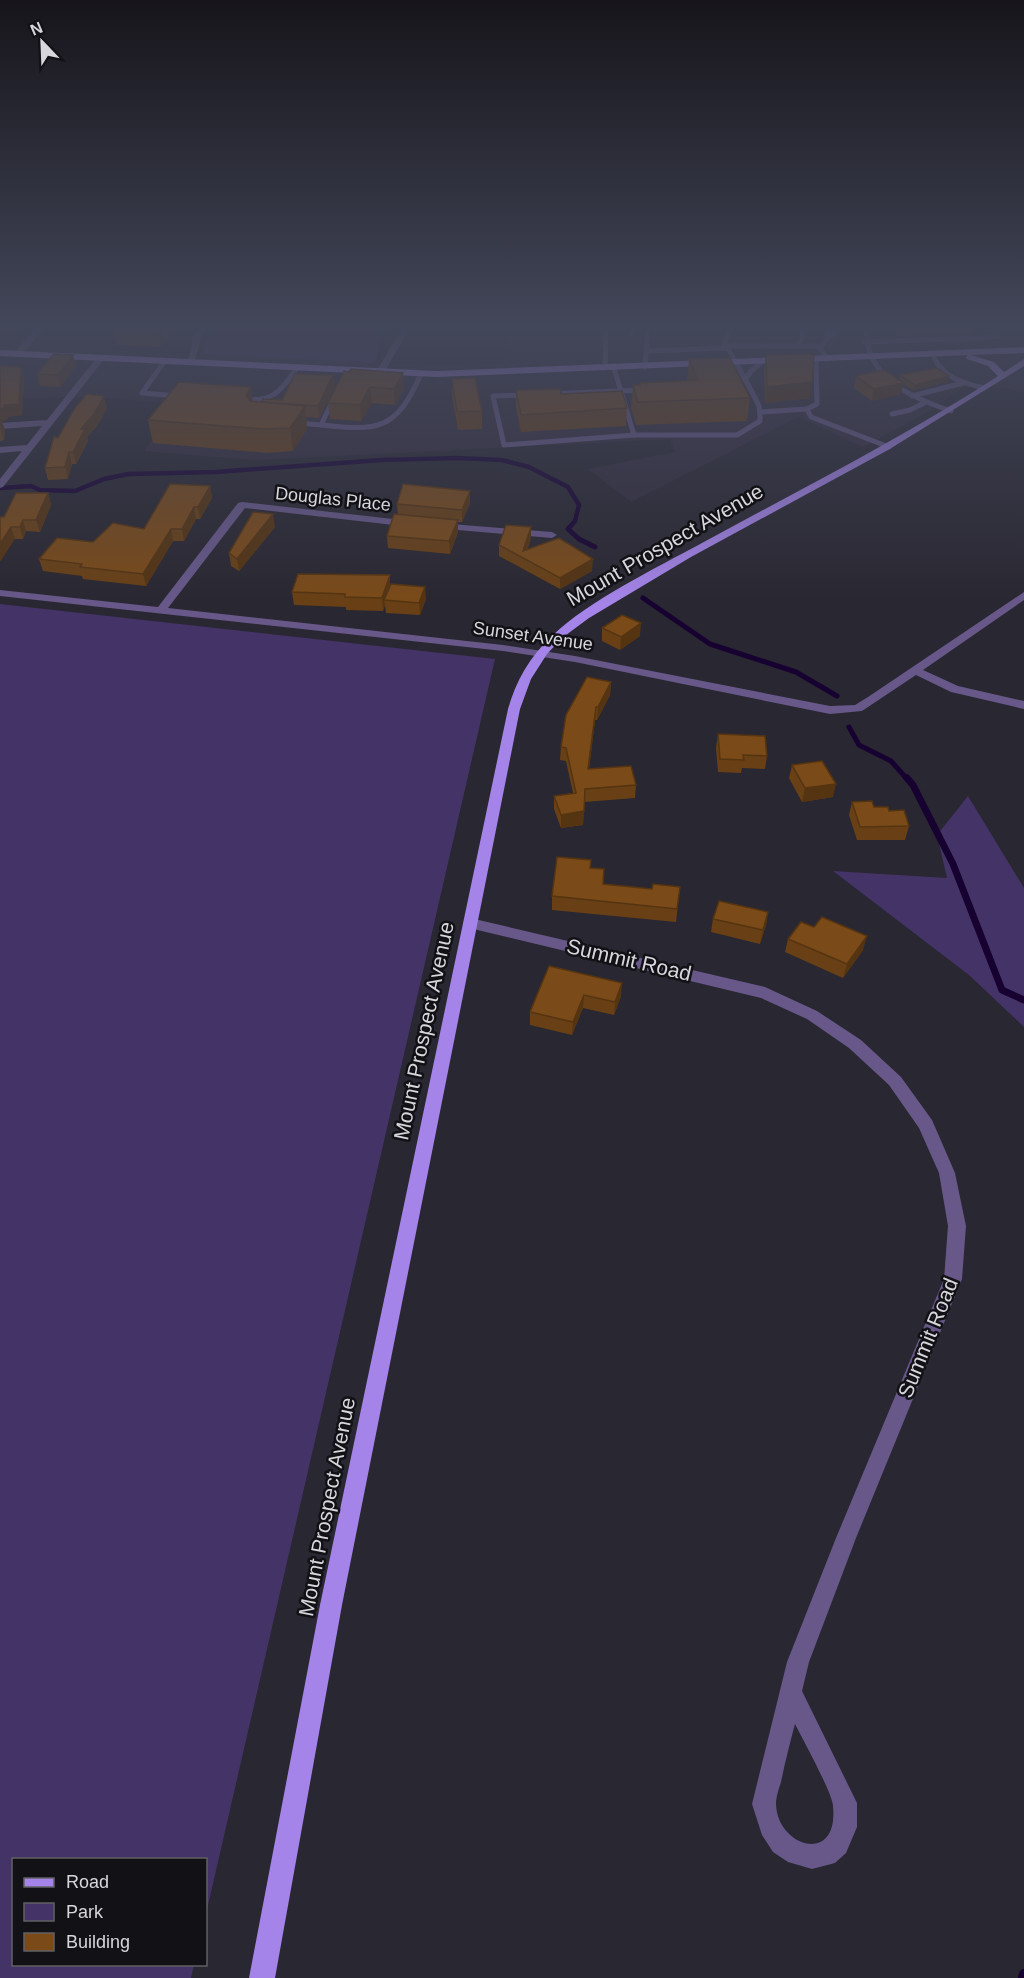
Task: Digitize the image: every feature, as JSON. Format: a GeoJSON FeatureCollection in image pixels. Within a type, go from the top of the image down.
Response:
{"type":"FeatureCollection","features":[{"type":"Feature","properties":{"kind":"main road","name":"Mount Prospect Avenue"},"geometry":{"type":"LineString","coordinates":[[262,1978],[333,1593],[517,698],[540,654],[558,637],[604,604],[687,555],[938,418]]}},
{"type":"Feature","properties":{"kind":"street"},"geometry":{"type":"LineString","coordinates":[[1,484],[53,418]]}},
{"type":"Feature","properties":{"kind":"street"},"geometry":{"type":"LineString","coordinates":[[0,426],[49,423]]}},
{"type":"Feature","properties":{"kind":"street"},"geometry":{"type":"LineString","coordinates":[[0,450],[30,448]]}},
{"type":"Feature","properties":{"kind":"street","name":"Douglas Place"},"geometry":{"type":"LineString","coordinates":[[161,610],[242,505],[349,519],[552,535]]}},
{"type":"Feature","properties":{"kind":"street","name":"Sunset Avenue"},"geometry":{"type":"LineString","coordinates":[[0,593],[503,648],[575,659],[830,710],[858,708],[1024,595]]}},
{"type":"Feature","properties":{"kind":"street"},"geometry":{"type":"LineString","coordinates":[[914,670],[955,689],[1002,698],[1024,705]]}},
{"type":"Feature","properties":{"kind":"street","name":"Summit Road"},"geometry":{"type":"LineString","coordinates":[[470,923],[701,976],[765,993],[789,1003],[834,1029],[876,1062],[911,1102],[938,1149],[949,1180],[956,1217],[957,1252],[953,1279],[846,1538],[798,1662],[790,1690],[764,1804],[766,1819],[780,1844],[798,1855],[818,1858],[829,1853],[839,1844],[847,1818],[844,1803],[790,1690]]}},
{"type":"Feature","properties":{"kind":"lane"},"geometry":{"type":"LineString","coordinates":[[321,425],[324,418]]}},
{"type":"Feature","properties":{"kind":"lane"},"geometry":{"type":"LineString","coordinates":[[287,422],[372,428],[388,418]]}},
{"type":"Feature","properties":{"kind":"lane"},"geometry":{"type":"LineString","coordinates":[[498,418],[504,445],[634,435],[737,435],[760,421],[760,418]]}},
{"type":"Feature","properties":{"kind":"lane"},"geometry":{"type":"LineString","coordinates":[[629,418],[634,435]]}},
{"type":"Feature","properties":{"kind":"lane"},"geometry":{"type":"LineString","coordinates":[[814,418],[889,447]]}},
{"type":"Feature","properties":{"kind":"shaded area"},"geometry":{"type":"Polygon","coordinates":[[[167,418],[795,418],[631,502],[588,469],[675,452],[670,439],[257,460],[144,451],[167,418]]]}},
{"type":"Feature","properties":{"kind":"shaded area"},"geometry":{"type":"Polygon","coordinates":[[[801,418],[916,418],[863,447],[801,418]]]}},
{"type":"Feature","properties":{"kind":"green space"},"geometry":{"type":"Polygon","coordinates":[[[0,604],[495,659],[207,1910],[207,1858],[12,1858],[12,1966],[194,1966],[191,1978],[0,1978],[0,604]]]}},
{"type":"Feature","properties":{"kind":"green space"},"geometry":{"type":"Polygon","coordinates":[[[968,796],[1024,888],[1024,1027],[969,975],[833,871],[947,878],[937,835],[968,796]]]}},
{"type":"Feature","properties":{"kind":"building"},"geometry":{"type":"Polygon","coordinates":[[[69,418],[90,418],[81,429],[85,429],[73,452],[69,452],[65,467],[45,468],[54,437],[58,438],[69,418]]]}},
{"type":"Feature","properties":{"kind":"building"},"geometry":{"type":"Polygon","coordinates":[[[297,418],[290,428],[264,429],[148,420],[297,418]]]}},
{"type":"Feature","properties":{"kind":"building"},"geometry":{"type":"Polygon","coordinates":[[[170,484],[210,486],[198,507],[194,507],[182,529],[171,529],[143,574],[80,567],[82,564],[39,559],[57,538],[93,542],[113,523],[144,529],[170,484]]]}},
{"type":"Feature","properties":{"kind":"building"},"geometry":{"type":"Polygon","coordinates":[[[403,484],[470,491],[462,510],[397,504],[403,484]]]}},
{"type":"Feature","properties":{"kind":"building"},"geometry":{"type":"Polygon","coordinates":[[[16,493],[48,493],[36,520],[23,520],[20,527],[11,527],[0,544],[0,517],[4,517],[16,493]]]}},
{"type":"Feature","properties":{"kind":"building"},"geometry":{"type":"Polygon","coordinates":[[[253,512],[273,514],[237,559],[229,553],[253,512]]]}},
{"type":"Feature","properties":{"kind":"building"},"geometry":{"type":"Polygon","coordinates":[[[394,514],[458,520],[449,541],[387,536],[394,514]]]}},
{"type":"Feature","properties":{"kind":"building"},"geometry":{"type":"Polygon","coordinates":[[[506,525],[531,527],[523,551],[559,538],[593,559],[560,578],[499,545],[506,525]]]}},
{"type":"Feature","properties":{"kind":"building"},"geometry":{"type":"Polygon","coordinates":[[[298,574],[390,575],[382,598],[292,592],[298,574]]]}},
{"type":"Feature","properties":{"kind":"building"},"geometry":{"type":"Polygon","coordinates":[[[391,584],[425,587],[419,603],[384,600],[391,584]]]}},
{"type":"Feature","properties":{"kind":"building"},"geometry":{"type":"Polygon","coordinates":[[[622,615],[641,623],[621,637],[602,628],[622,615]]]}},
{"type":"Feature","properties":{"kind":"building"},"geometry":{"type":"Polygon","coordinates":[[[587,677],[611,682],[596,707],[588,769],[631,766],[636,785],[585,789],[584,811],[561,815],[554,796],[576,793],[566,748],[561,747],[566,715],[587,677]]]}},
{"type":"Feature","properties":{"kind":"building"},"geometry":{"type":"Polygon","coordinates":[[[718,734],[765,736],[767,756],[743,755],[744,760],[720,759],[718,734]]]}},
{"type":"Feature","properties":{"kind":"building"},"geometry":{"type":"Polygon","coordinates":[[[822,761],[836,784],[805,788],[792,765],[822,761]]]}},
{"type":"Feature","properties":{"kind":"building"},"geometry":{"type":"Polygon","coordinates":[[[872,801],[874,807],[888,807],[889,811],[904,810],[909,826],[860,827],[852,802],[872,801]]]}},
{"type":"Feature","properties":{"kind":"building"},"geometry":{"type":"Polygon","coordinates":[[[557,857],[591,860],[590,868],[604,869],[603,884],[652,889],[653,884],[680,887],[677,909],[552,896],[557,857]]]}},
{"type":"Feature","properties":{"kind":"building"},"geometry":{"type":"Polygon","coordinates":[[[719,901],[768,912],[763,930],[713,919],[719,901]]]}},
{"type":"Feature","properties":{"kind":"building"},"geometry":{"type":"Polygon","coordinates":[[[822,917],[867,936],[847,964],[788,939],[801,922],[814,927],[822,917]]]}},
{"type":"Feature","properties":{"kind":"building"},"geometry":{"type":"Polygon","coordinates":[[[549,966],[622,983],[615,1002],[584,995],[573,1022],[530,1012],[549,966]]]}},
{"type":"Feature","properties":{"kind":"waterway"},"geometry":{"type":"LineString","coordinates":[[0,488],[31,486],[40,490],[75,491],[104,479],[129,474],[215,472],[381,460],[457,458],[502,460],[529,467],[568,487],[579,505],[575,521],[569,528]]}},
{"type":"Feature","properties":{"kind":"waterway"},"geometry":{"type":"LineString","coordinates":[[569,528],[579,539],[595,547]]}},
{"type":"Feature","properties":{"kind":"waterway"},"geometry":{"type":"LineString","coordinates":[[643,598],[710,644],[796,672],[837,696]]}},
{"type":"Feature","properties":{"kind":"waterway"},"geometry":{"type":"LineString","coordinates":[[849,727],[859,745],[891,761],[908,780]]}},
{"type":"Feature","properties":{"kind":"waterway"},"geometry":{"type":"LineString","coordinates":[[907,778],[913,785],[953,864],[1002,990],[1024,1000]]}},
{"type":"Feature","properties":{"kind":"waterway"},"geometry":{"type":"LineString","coordinates":[[1023,1978],[1024,1974]]}}]}
